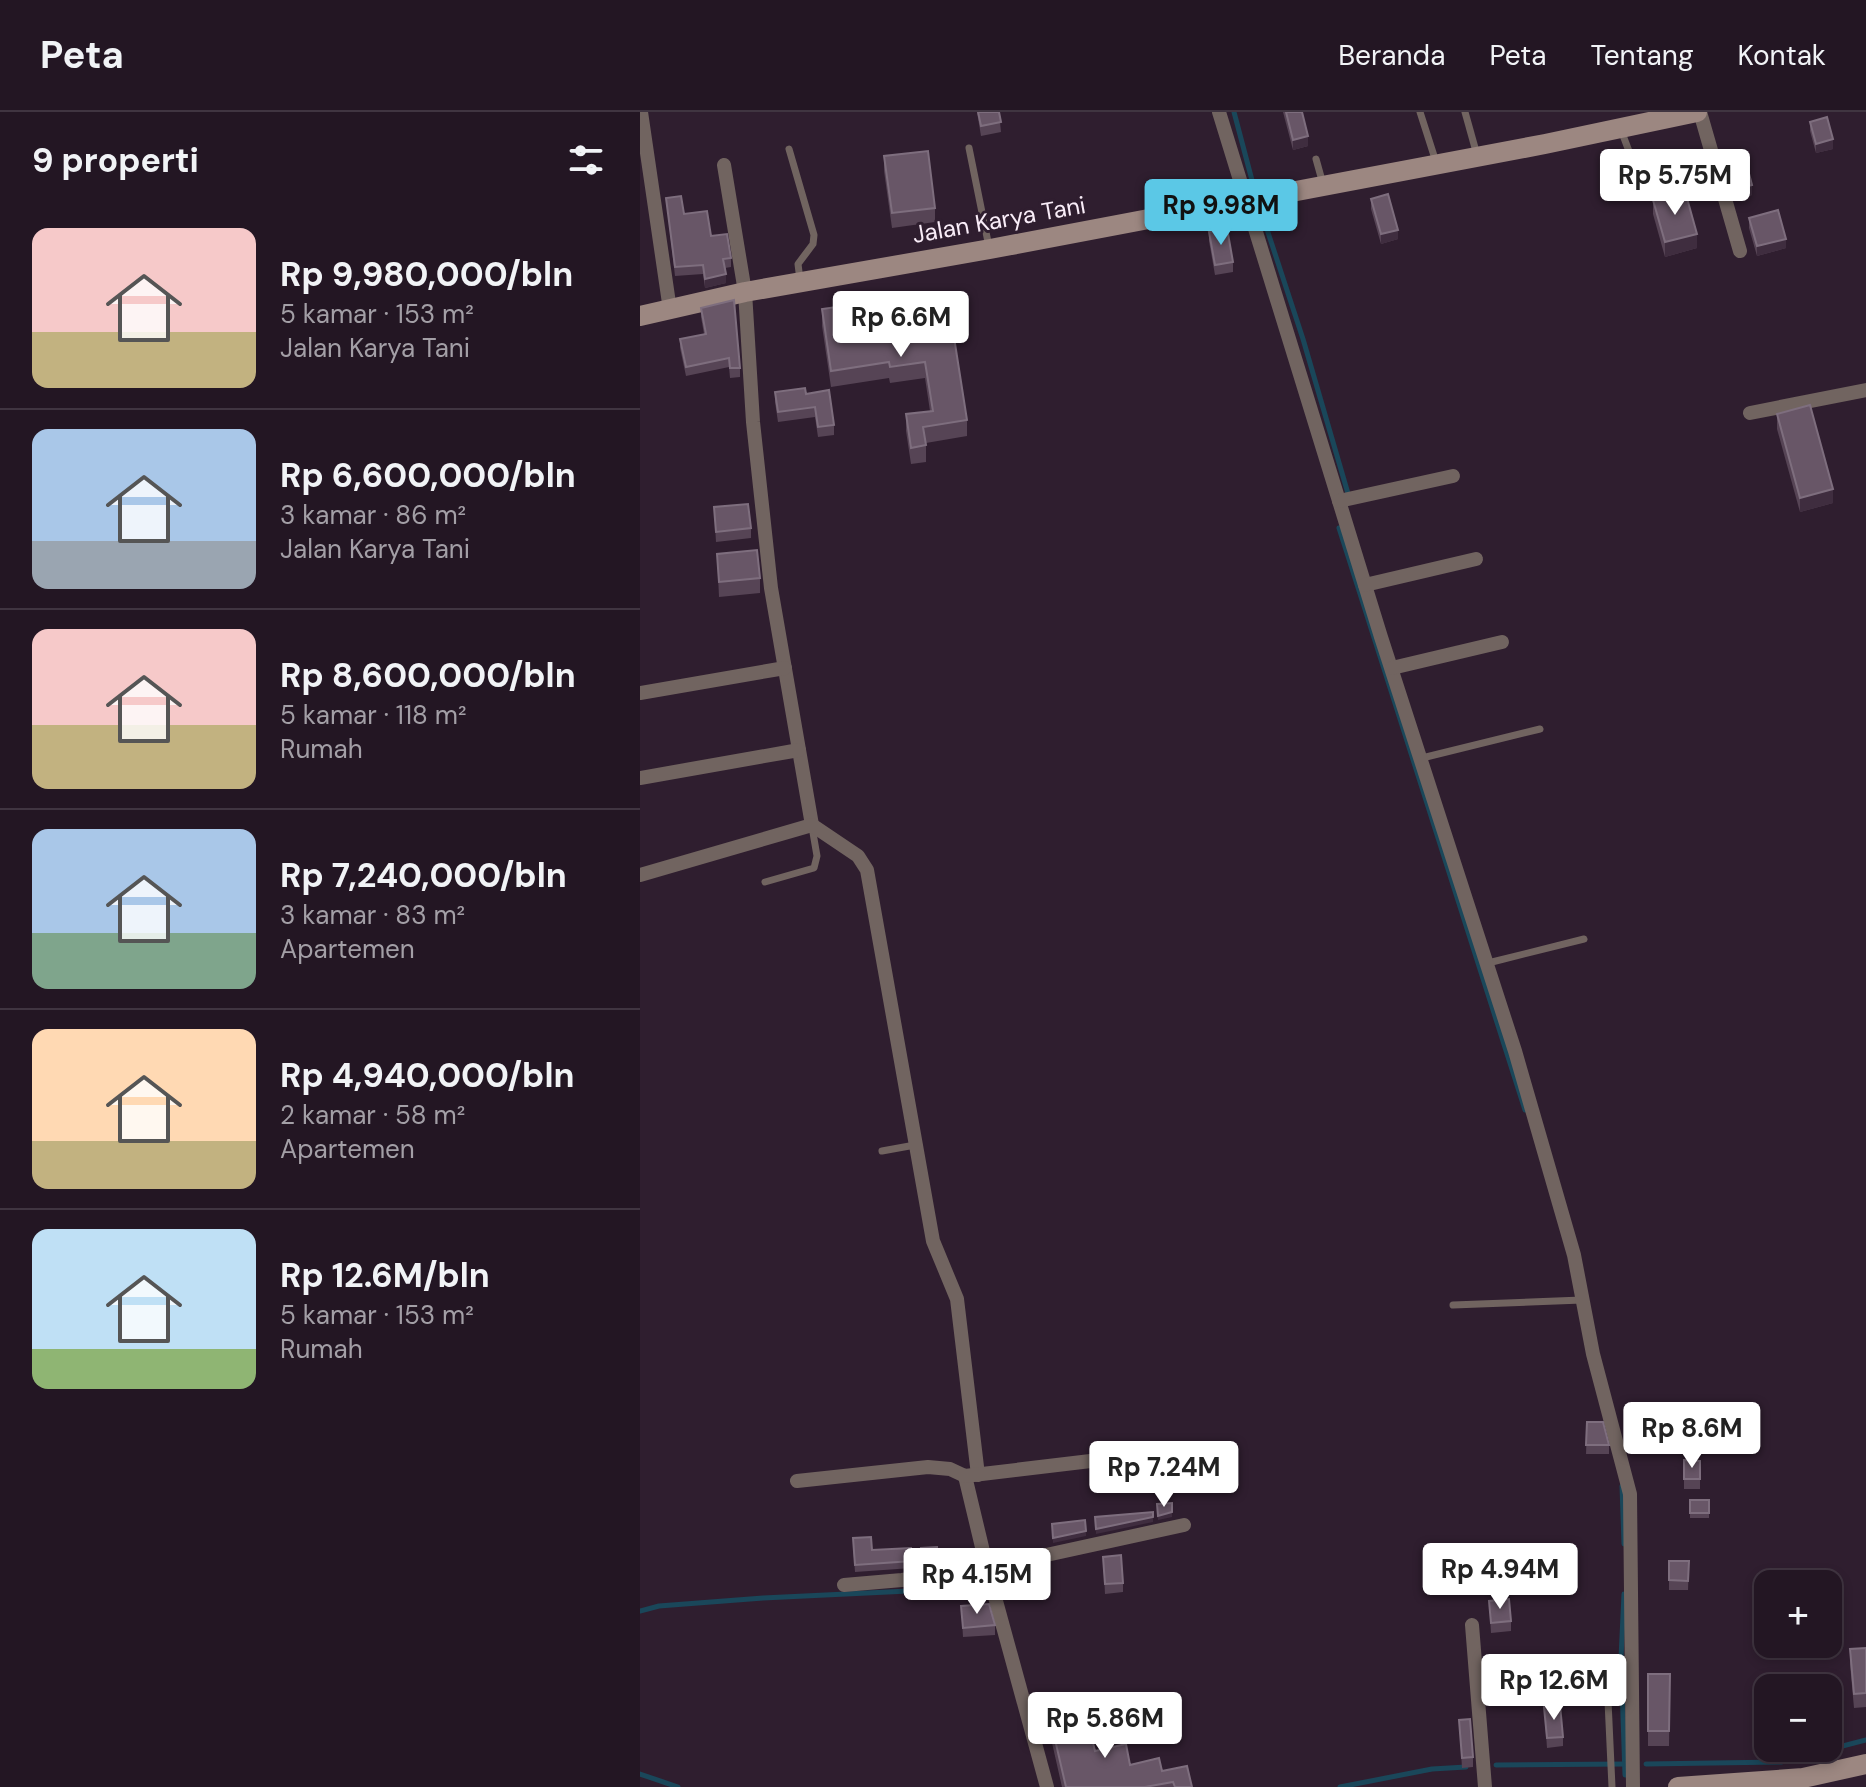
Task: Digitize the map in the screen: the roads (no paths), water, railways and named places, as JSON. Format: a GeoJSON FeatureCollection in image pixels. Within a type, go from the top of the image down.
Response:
{"type":"FeatureCollection","features":[{"type":"Feature","properties":{"kind":"street"},"geometry":{"type":"LineString","coordinates":[[641,112],[670,310]]}},
{"type":"Feature","properties":{"kind":"street"},"geometry":{"type":"LineString","coordinates":[[1219,112],[1365,585],[1488,963],[1574,1255],[1593,1354],[1630,1494],[1633,1787]]}},
{"type":"Feature","properties":{"kind":"street"},"geometry":{"type":"LineString","coordinates":[[1698,112],[1740,251]]}},
{"type":"Feature","properties":{"kind":"street","name":"Jalan Karya Tani"},"geometry":{"type":"LineString","coordinates":[[640,316],[745,292],[1478,157],[1698,112]]}},
{"type":"Feature","properties":{"kind":"street"},"geometry":{"type":"LineString","coordinates":[[724,165],[745,292],[755,437],[771,588],[812,825],[858,856],[867,870],[936,1253],[957,1299],[972,1476],[987,1568],[1047,1787]]}},
{"type":"Feature","properties":{"kind":"street"},"geometry":{"type":"LineString","coordinates":[[1750,413],[1866,390]]}},
{"type":"Feature","properties":{"kind":"street"},"geometry":{"type":"LineString","coordinates":[[1339,501],[1453,476]]}},
{"type":"Feature","properties":{"kind":"street"},"geometry":{"type":"LineString","coordinates":[[1365,585],[1476,559]]}},
{"type":"Feature","properties":{"kind":"street"},"geometry":{"type":"LineString","coordinates":[[1392,668],[1502,642]]}},
{"type":"Feature","properties":{"kind":"street"},"geometry":{"type":"LineString","coordinates":[[640,693],[785,668]]}},
{"type":"Feature","properties":{"kind":"street"},"geometry":{"type":"LineString","coordinates":[[640,778],[799,750]]}},
{"type":"Feature","properties":{"kind":"street"},"geometry":{"type":"LineString","coordinates":[[640,875],[812,825]]}},
{"type":"Feature","properties":{"kind":"street"},"geometry":{"type":"LineString","coordinates":[[797,1481],[928,1467],[950,1469],[972,1476],[1183,1450]]}},
{"type":"Feature","properties":{"kind":"street"},"geometry":{"type":"LineString","coordinates":[[844,1585],[987,1568],[1184,1525]]}},
{"type":"Feature","properties":{"kind":"street"},"geometry":{"type":"LineString","coordinates":[[1472,1625],[1485,1787]]}},
{"type":"Feature","properties":{"kind":"street"},"geometry":{"type":"LineString","coordinates":[[1678,1787],[1803,1778],[1866,1764]]}},
{"type":"Feature","properties":{"kind":"lane"},"geometry":{"type":"LineString","coordinates":[[1420,112],[1437,164]]}},
{"type":"Feature","properties":{"kind":"lane"},"geometry":{"type":"LineString","coordinates":[[1465,112],[1478,157]]}},
{"type":"Feature","properties":{"kind":"lane"},"geometry":{"type":"LineString","coordinates":[[1621,129],[1644,191]]}},
{"type":"Feature","properties":{"kind":"lane"},"geometry":{"type":"LineString","coordinates":[[969,148],[990,249]]}},
{"type":"Feature","properties":{"kind":"lane"},"geometry":{"type":"LineString","coordinates":[[789,149],[814,235],[810,250],[798,264],[800,282]]}},
{"type":"Feature","properties":{"kind":"lane"},"geometry":{"type":"LineString","coordinates":[[1316,159],[1324,186]]}},
{"type":"Feature","properties":{"kind":"lane"},"geometry":{"type":"LineString","coordinates":[[1422,758],[1540,729]]}},
{"type":"Feature","properties":{"kind":"lane"},"geometry":{"type":"LineString","coordinates":[[765,882],[817,865],[812,825]]}},
{"type":"Feature","properties":{"kind":"lane"},"geometry":{"type":"LineString","coordinates":[[1488,963],[1584,939]]}},
{"type":"Feature","properties":{"kind":"lane"},"geometry":{"type":"LineString","coordinates":[[882,1151],[916,1145]]}},
{"type":"Feature","properties":{"kind":"lane"},"geometry":{"type":"LineString","coordinates":[[1453,1305],[1583,1300]]}},
{"type":"Feature","properties":{"kind":"lane"},"geometry":{"type":"LineString","coordinates":[[1608,1701],[1612,1787]]}},
{"type":"Feature","properties":{"kind":"waterway"},"geometry":{"type":"LineString","coordinates":[[1234,112],[1253,184]]}},
{"type":"Feature","properties":{"kind":"waterway"},"geometry":{"type":"LineString","coordinates":[[1261,211],[1303,339],[1349,497]]}},
{"type":"Feature","properties":{"kind":"waterway"},"geometry":{"type":"LineString","coordinates":[[1339,528],[1525,1110]]}},
{"type":"Feature","properties":{"kind":"waterway"},"geometry":{"type":"LineString","coordinates":[[1622,1486],[1624,1544]]}},
{"type":"Feature","properties":{"kind":"waterway"},"geometry":{"type":"LineString","coordinates":[[640,1611],[659,1606],[763,1598],[971,1588]]}},
{"type":"Feature","properties":{"kind":"waterway"},"geometry":{"type":"LineString","coordinates":[[1624,1594],[1621,1658],[1625,1775]]}},
{"type":"Feature","properties":{"kind":"waterway"},"geometry":{"type":"LineString","coordinates":[[1646,1764],[1781,1762],[1866,1740]]}},
{"type":"Feature","properties":{"kind":"waterway"},"geometry":{"type":"LineString","coordinates":[[1496,1765],[1627,1764]]}},
{"type":"Feature","properties":{"kind":"waterway"},"geometry":{"type":"LineString","coordinates":[[1340,1787],[1432,1769],[1466,1767]]}},
{"type":"Feature","properties":{"kind":"waterway"},"geometry":{"type":"LineString","coordinates":[[640,1774],[678,1787]]}}]}
